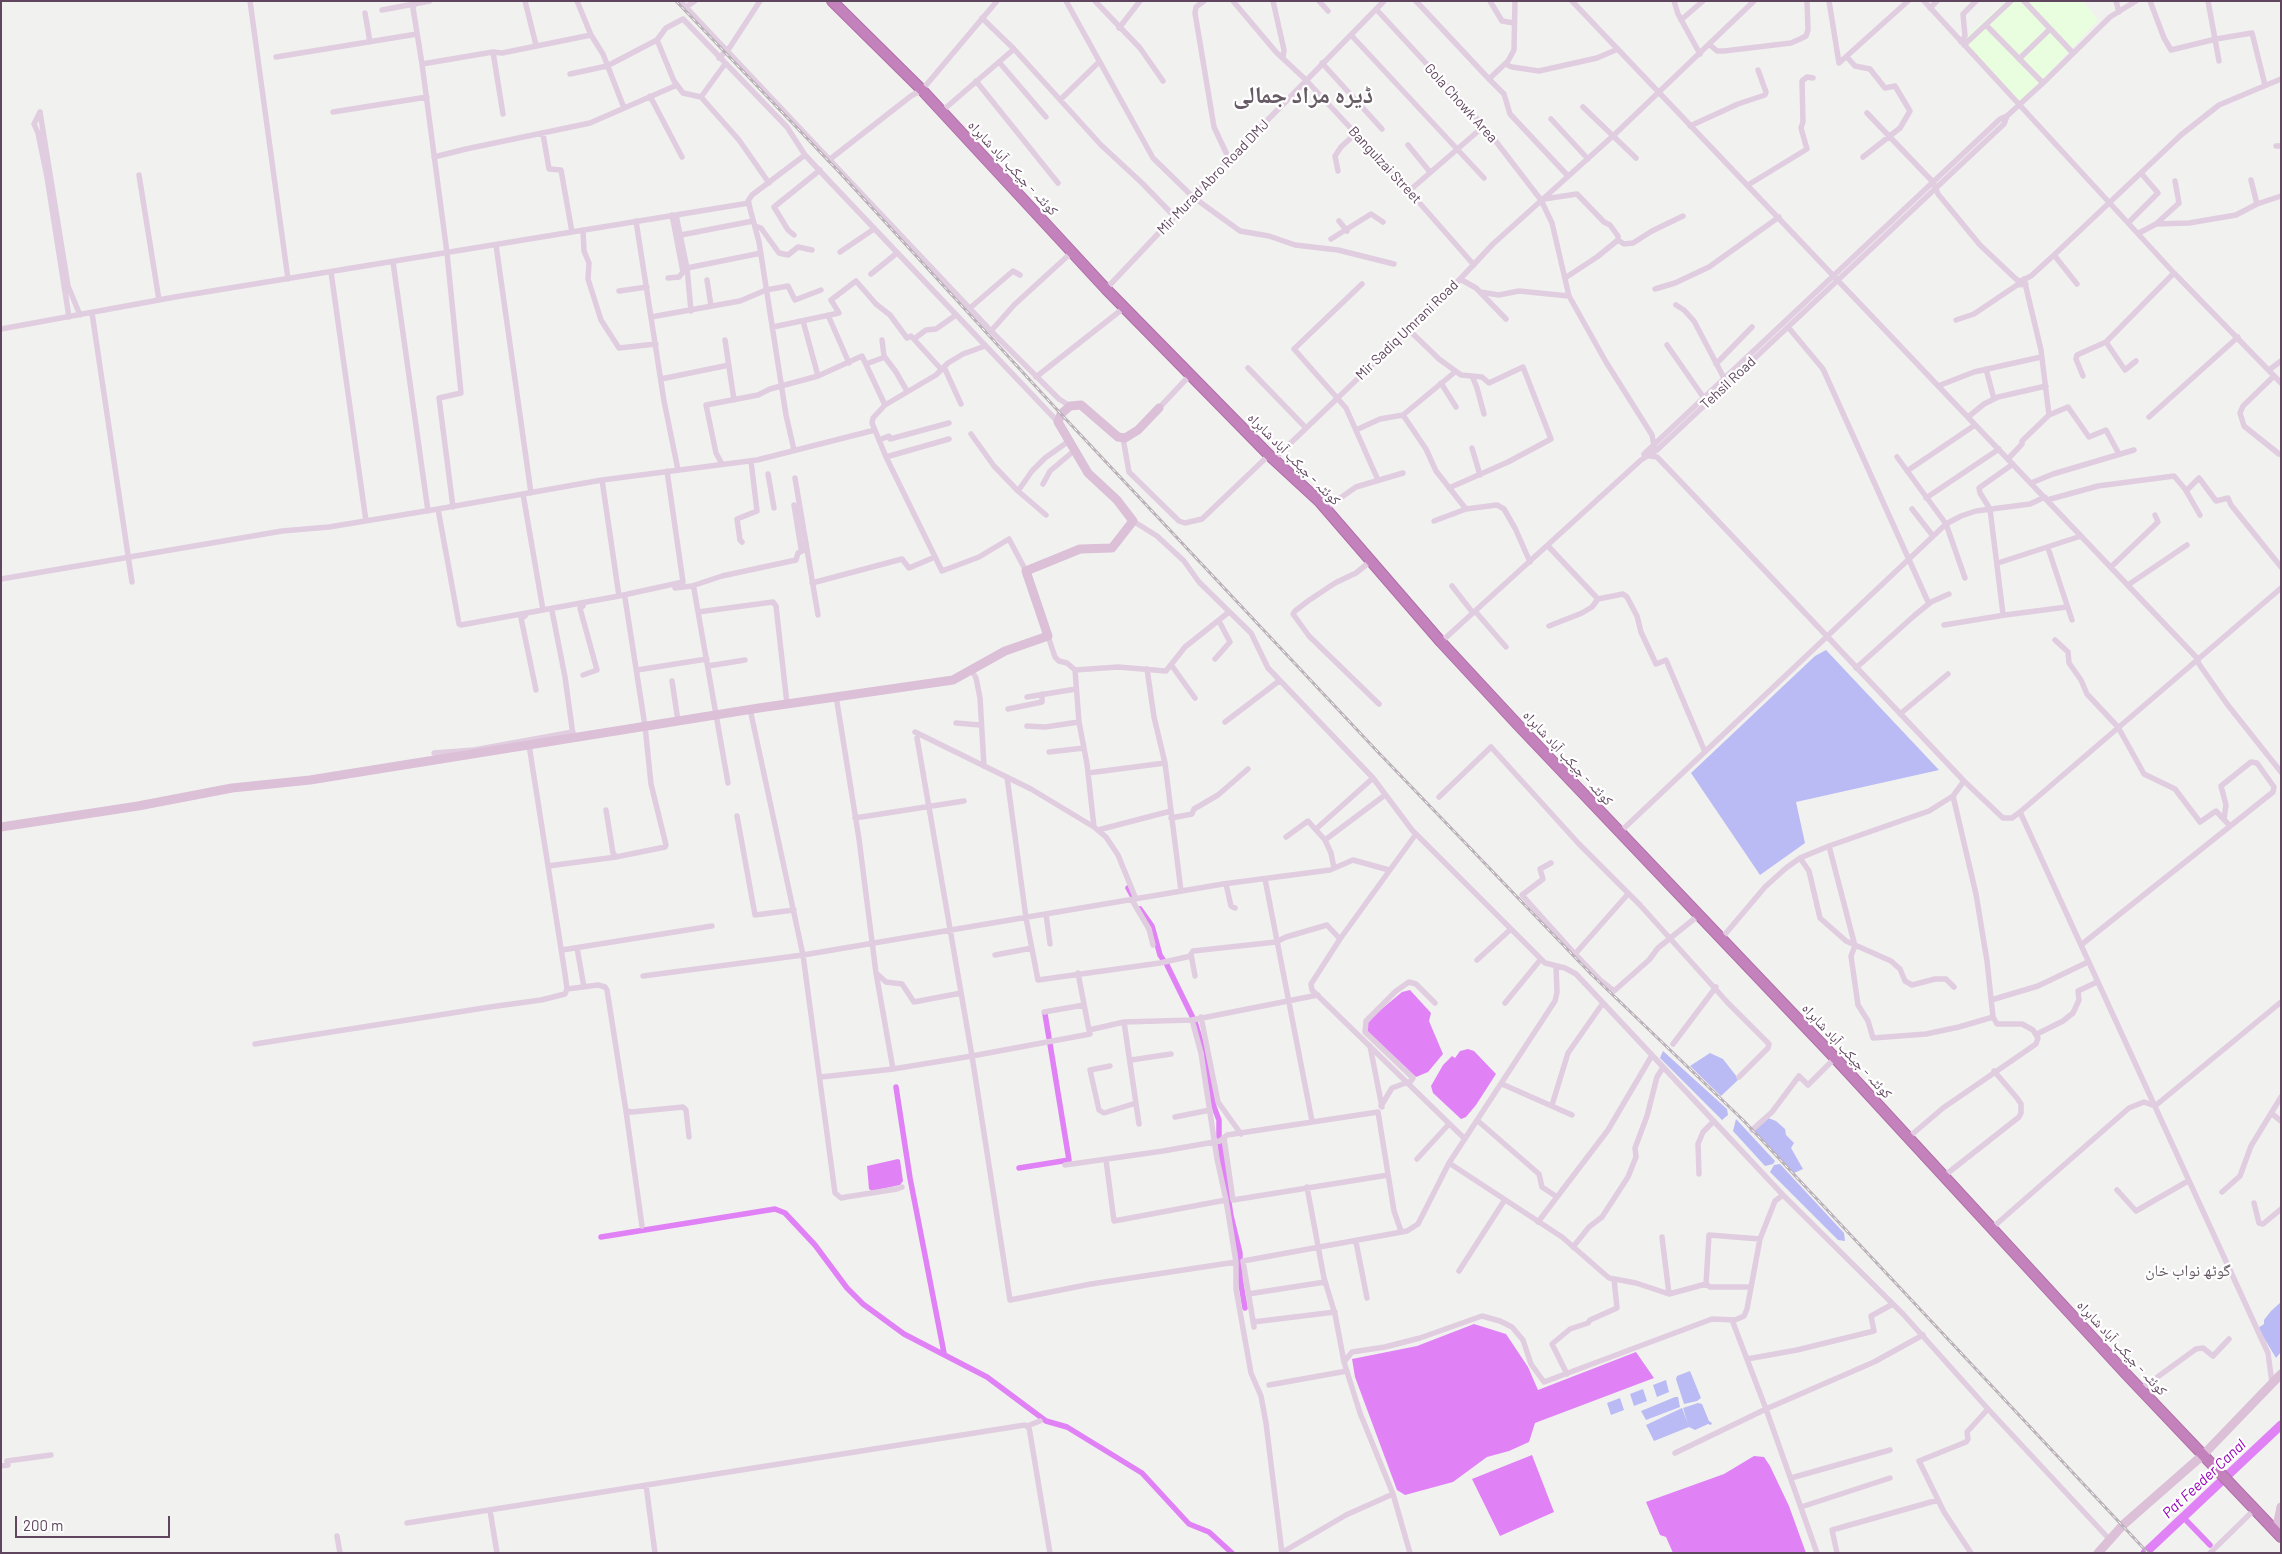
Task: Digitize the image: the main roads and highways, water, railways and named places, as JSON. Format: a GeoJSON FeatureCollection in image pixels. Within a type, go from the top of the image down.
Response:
{"type":"FeatureCollection","features":[{"type":"Feature","properties":{"kind":"highway","name":"کوئٹہ - جیکب آباد شاہراہ"},"geometry":{"type":"LineString","coordinates":[[832,1],[922,90],[1106,289],[1271,457],[1326,508],[1441,642],[1619,833],[1835,1058],[2141,1389],[2278,1534]]}},
{"type":"Feature","properties":{"kind":"waterway"},"geometry":{"type":"LineString","coordinates":[[1128,888],[1133,897]]}},
{"type":"Feature","properties":{"kind":"waterway"},"geometry":{"type":"LineString","coordinates":[[1140,909],[1152,926],[1160,955],[1164,961]]}},
{"type":"Feature","properties":{"kind":"waterway"},"geometry":{"type":"LineString","coordinates":[[1166,963],[1193,1018]]}},
{"type":"Feature","properties":{"kind":"waterway"},"geometry":{"type":"LineString","coordinates":[[1045,1014],[1049,1038]]}},
{"type":"Feature","properties":{"kind":"waterway"},"geometry":{"type":"LineString","coordinates":[[1195,1022],[1204,1052],[1214,1107],[1219,1120],[1219,1137]]}},
{"type":"Feature","properties":{"kind":"waterway"},"geometry":{"type":"LineString","coordinates":[[1019,1168],[1069,1160],[1050,1044]]}},
{"type":"Feature","properties":{"kind":"waterway"},"geometry":{"type":"LineString","coordinates":[[896,1087],[910,1178],[944,1353]]}},
{"type":"Feature","properties":{"kind":"waterway"},"geometry":{"type":"LineString","coordinates":[[1220,1145],[1231,1216],[1240,1253],[1240,1278],[1245,1308]]}},
{"type":"Feature","properties":{"kind":"waterway"},"geometry":{"type":"LineString","coordinates":[[601,1237],[775,1209],[785,1213],[815,1245],[847,1288],[863,1304],[904,1334],[987,1377],[1046,1421],[1067,1427],[1142,1473],[1189,1524],[1209,1532],[1232,1553]]}},
{"type":"Feature","properties":{"kind":"waterway","name":"Pat Feeder Canal"},"geometry":{"type":"LineString","coordinates":[[2145,1553],[2281,1425]]}},
{"type":"Feature","properties":{"kind":"waterway"},"geometry":{"type":"LineString","coordinates":[[2183,1517],[2210,1545]]}},
{"type":"Feature","properties":{"kind":"railway"},"geometry":{"type":"LineString","coordinates":[[676,1],[841,174],[1061,414],[1376,750],[1591,974],[1744,1121],[2148,1553]]}},
{"type":"Feature","properties":{"kind":"district","name":"ڈیرہ مراد جمالی"},"geometry":{"type":"Point","coordinates":[1303,95]}},
{"type":"Feature","properties":{"kind":"district","name":"گوٹھ نواب خان"},"geometry":{"type":"Point","coordinates":[2188,1271]}}]}
